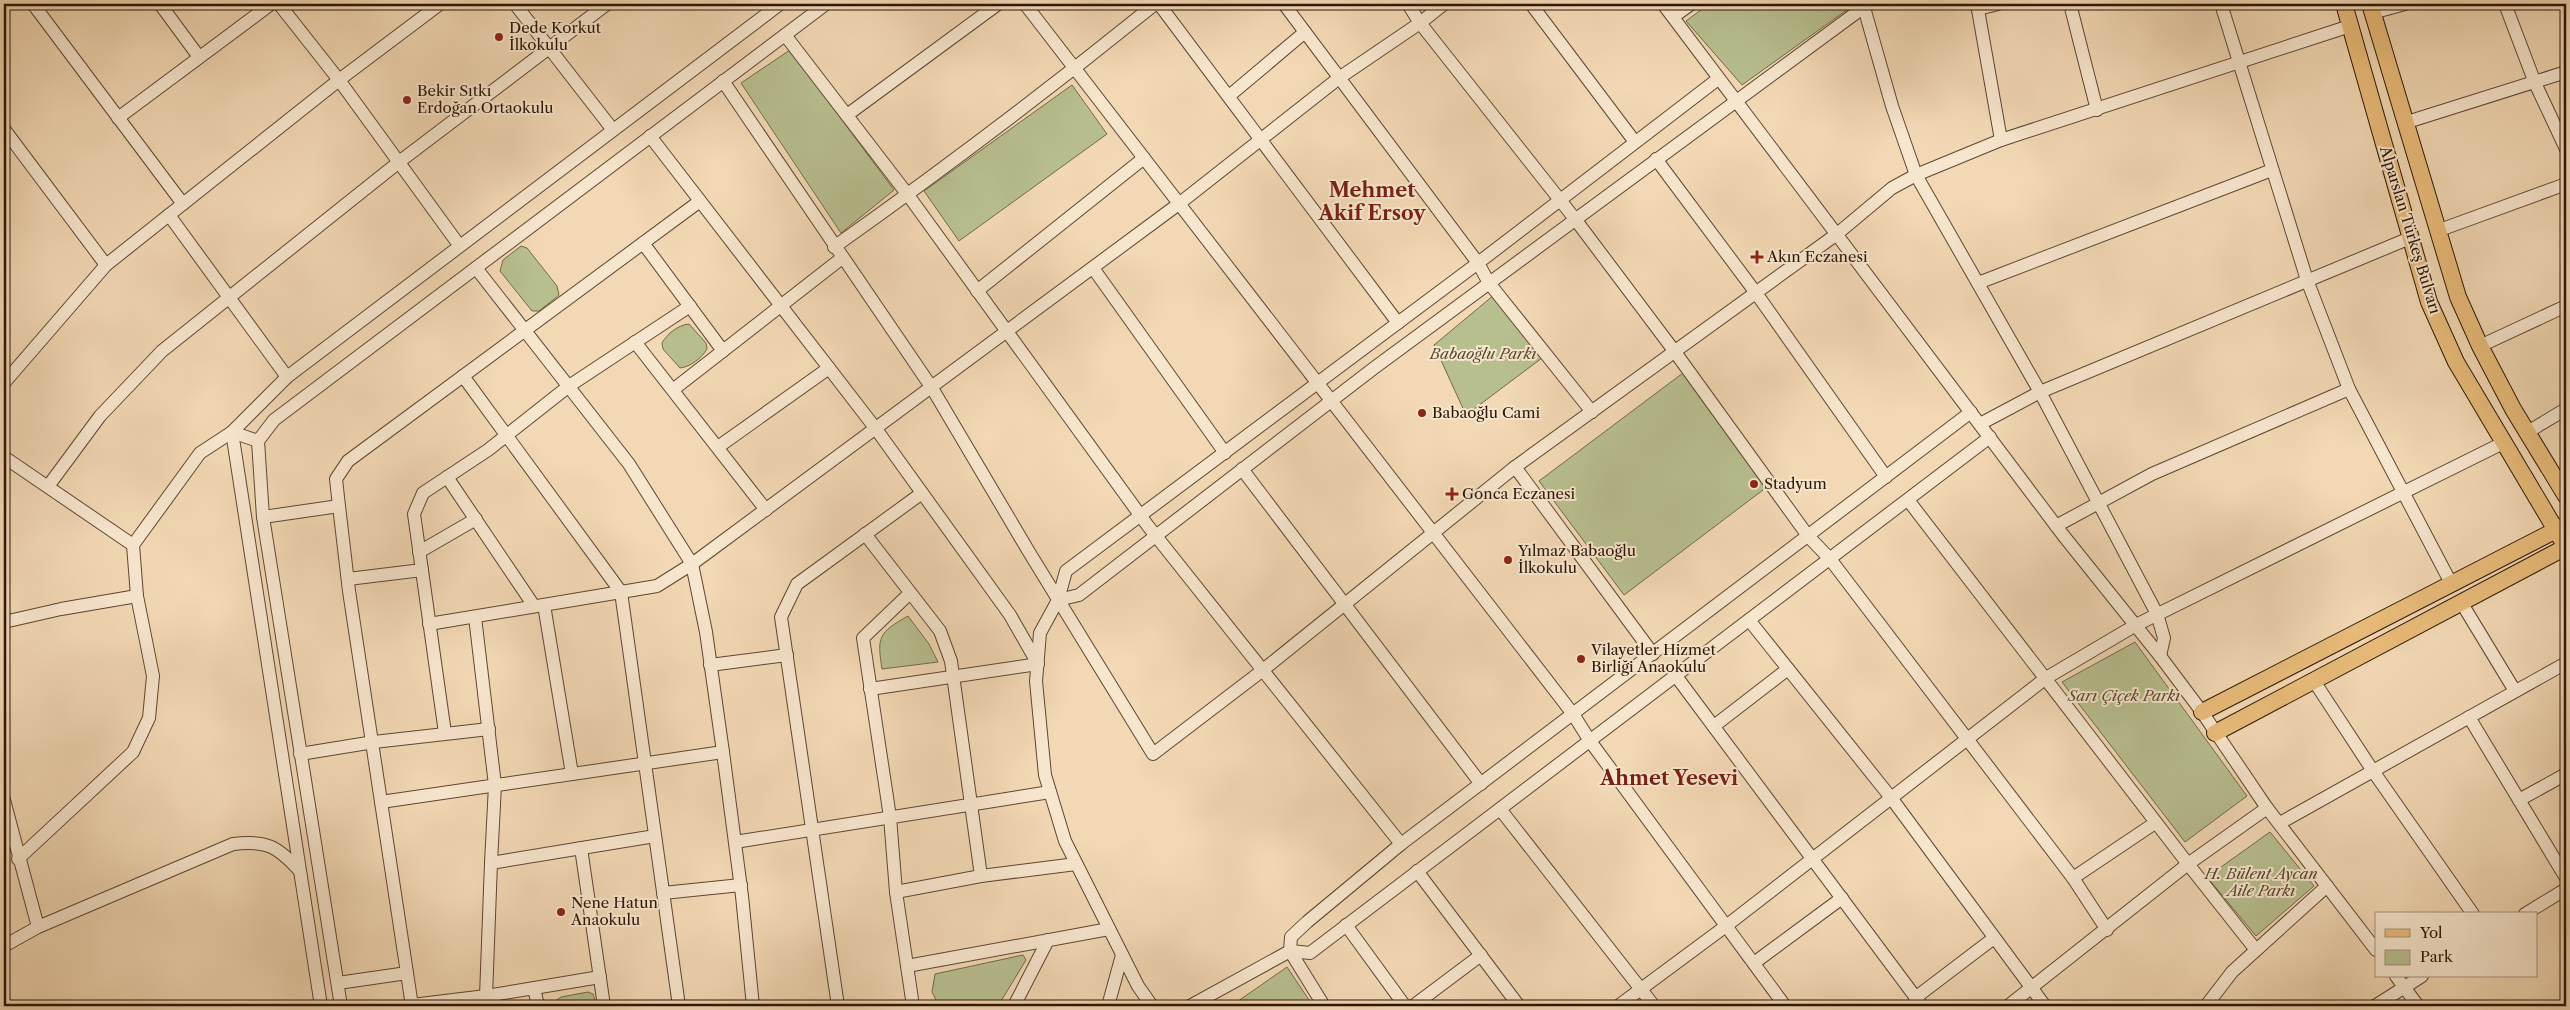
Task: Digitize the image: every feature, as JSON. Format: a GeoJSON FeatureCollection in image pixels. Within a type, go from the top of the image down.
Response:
{"type":"FeatureCollection","features":[{"type":"Feature","properties":{"kind":"main road","name":"Alparslan Türkeş Bulvarı"},"geometry":{"type":"LineString","coordinates":[[2344,4],[2429,302],[2456,362],[2505,442],[2562,528],[2566,547]]}},
{"type":"Feature","properties":{"kind":"main road","name":"Alparslan Türkeş Bulvarı"},"geometry":{"type":"LineString","coordinates":[[2371,9],[2458,297],[2480,346],[2526,433],[2566,496]]}},
{"type":"Feature","properties":{"kind":"main road"},"geometry":{"type":"LineString","coordinates":[[2202,712],[2562,528]]}},
{"type":"Feature","properties":{"kind":"main road"},"geometry":{"type":"LineString","coordinates":[[2215,733],[2566,547]]}},
{"type":"Feature","properties":{"kind":"street"},"geometry":{"type":"LineString","coordinates":[[33,4],[183,204]]}},
{"type":"Feature","properties":{"kind":"street"},"geometry":{"type":"LineString","coordinates":[[160,4],[199,57]]}},
{"type":"Feature","properties":{"kind":"street"},"geometry":{"type":"LineString","coordinates":[[118,118],[271,4]]}},
{"type":"Feature","properties":{"kind":"street"},"geometry":{"type":"LineString","coordinates":[[279,4],[339,80],[459,245]]}},
{"type":"Feature","properties":{"kind":"street"},"geometry":{"type":"LineString","coordinates":[[4,383],[106,264],[339,80],[440,4]]}},
{"type":"Feature","properties":{"kind":"street"},"geometry":{"type":"LineString","coordinates":[[515,4],[613,130]]}},
{"type":"Feature","properties":{"kind":"street"},"geometry":{"type":"LineString","coordinates":[[49,486],[100,416],[162,351],[399,162],[607,4]]}},
{"type":"Feature","properties":{"kind":"street"},"geometry":{"type":"LineString","coordinates":[[341,1006],[263,517],[258,441],[274,420],[826,4]]}},
{"type":"Feature","properties":{"kind":"street"},"geometry":{"type":"LineString","coordinates":[[847,115],[998,4]]}},
{"type":"Feature","properties":{"kind":"street"},"geometry":{"type":"LineString","coordinates":[[1025,4],[1180,203],[1316,384],[1331,400],[1434,532],[1573,714],[1590,741],[1785,1006]]}},
{"type":"Feature","properties":{"kind":"street"},"geometry":{"type":"LineString","coordinates":[[834,247],[908,195],[1074,69],[1155,4]]}},
{"type":"Feature","properties":{"kind":"street"},"geometry":{"type":"LineString","coordinates":[[1159,4],[1398,323]]}},
{"type":"Feature","properties":{"kind":"street"},"geometry":{"type":"LineString","coordinates":[[1284,4],[1478,263],[1489,283],[1592,412]]}},
{"type":"Feature","properties":{"kind":"street"},"geometry":{"type":"LineString","coordinates":[[1408,4],[1420,23],[1575,219],[1675,352],[1808,536],[1830,558],[2073,878],[2107,930]]}},
{"type":"Feature","properties":{"kind":"street"},"geometry":{"type":"LineString","coordinates":[[429,624],[657,586],[692,564],[932,388],[1180,203],[1340,78],[1420,23],[1444,4]]}},
{"type":"Feature","properties":{"kind":"street"},"geometry":{"type":"LineString","coordinates":[[1531,4],[1635,142]]}},
{"type":"Feature","properties":{"kind":"street"},"geometry":{"type":"LineString","coordinates":[[1663,4],[1734,102],[1837,234],[2056,526],[2160,656],[2202,712],[2266,808],[2375,949]]}},
{"type":"Feature","properties":{"kind":"street"},"geometry":{"type":"LineString","coordinates":[[1673,17],[1691,4]]}},
{"type":"Feature","properties":{"kind":"street"},"geometry":{"type":"LineString","coordinates":[[1998,4],[1978,6],[2001,140]]}},
{"type":"Feature","properties":{"kind":"street"},"geometry":{"type":"LineString","coordinates":[[2070,4],[2097,110]]}},
{"type":"Feature","properties":{"kind":"street"},"geometry":{"type":"LineString","coordinates":[[2221,4],[2306,280],[2349,389],[2452,585]]}},
{"type":"Feature","properties":{"kind":"street"},"geometry":{"type":"LineString","coordinates":[[2371,9],[2405,4]]}},
{"type":"Feature","properties":{"kind":"street"},"geometry":{"type":"LineString","coordinates":[[2505,4],[2536,83],[2566,149]]}},
{"type":"Feature","properties":{"kind":"street"},"geometry":{"type":"LineString","coordinates":[[18,859],[133,752],[148,718],[153,676],[137,596],[133,545],[200,453],[232,432],[287,377],[777,5]]}},
{"type":"Feature","properties":{"kind":"street"},"geometry":{"type":"LineString","coordinates":[[1058,600],[1079,595],[1331,400],[1863,5],[1892,106],[1916,175],[2040,392],[2157,614],[2164,638],[2160,656]]}},
{"type":"Feature","properties":{"kind":"street"},"geometry":{"type":"LineString","coordinates":[[723,81],[834,247],[932,388],[1058,600],[1153,754],[1263,670],[1515,467],[1837,234],[1892,188],[1916,175],[2001,140],[2350,26]]}},
{"type":"Feature","properties":{"kind":"street"},"geometry":{"type":"LineString","coordinates":[[1229,96],[1305,32]]}},
{"type":"Feature","properties":{"kind":"street"},"geometry":{"type":"LineString","coordinates":[[786,34],[908,195],[1155,536],[1401,844]]}},
{"type":"Feature","properties":{"kind":"street"},"geometry":{"type":"LineString","coordinates":[[2404,123],[2566,72]]}},
{"type":"Feature","properties":{"kind":"street"},"geometry":{"type":"LineString","coordinates":[[1152,1006],[1138,986],[1064,841],[1045,775],[1036,681],[1040,633],[1058,600],[1066,571],[1478,263],[1718,79]]}},
{"type":"Feature","properties":{"kind":"street"},"geometry":{"type":"LineString","coordinates":[[4,129],[106,264]]}},
{"type":"Feature","properties":{"kind":"street"},"geometry":{"type":"LineString","coordinates":[[650,136],[876,429],[1010,615],[1038,664]]}},
{"type":"Feature","properties":{"kind":"street"},"geometry":{"type":"LineString","coordinates":[[977,291],[1144,158]]}},
{"type":"Feature","properties":{"kind":"street"},"geometry":{"type":"LineString","coordinates":[[1656,159],[1756,293],[1886,477]]}},
{"type":"Feature","properties":{"kind":"street"},"geometry":{"type":"LineString","coordinates":[[1978,282],[2272,170]]}},
{"type":"Feature","properties":{"kind":"street"},"geometry":{"type":"LineString","coordinates":[[2437,230],[2566,184]]}},
{"type":"Feature","properties":{"kind":"street"},"geometry":{"type":"LineString","coordinates":[[600,977],[486,996],[412,1005],[348,579],[336,479],[348,461],[700,200]]}},
{"type":"Feature","properties":{"kind":"street"},"geometry":{"type":"LineString","coordinates":[[169,215],[287,377]]}},
{"type":"Feature","properties":{"kind":"street"},"geometry":{"type":"LineString","coordinates":[[1980,424],[2040,392],[2410,238]]}},
{"type":"Feature","properties":{"kind":"street"},"geometry":{"type":"LineString","coordinates":[[642,243],[723,351]]}},
{"type":"Feature","properties":{"kind":"street"},"geometry":{"type":"LineString","coordinates":[[674,389],[842,258]]}},
{"type":"Feature","properties":{"kind":"street"},"geometry":{"type":"LineString","coordinates":[[476,268],[629,464],[692,564],[710,665],[741,885],[753,1006]]}},
{"type":"Feature","properties":{"kind":"street"},"geometry":{"type":"LineString","coordinates":[[1093,268],[1225,453]]}},
{"type":"Feature","properties":{"kind":"street"},"geometry":{"type":"LineString","coordinates":[[445,733],[414,514],[423,493],[506,436],[569,386],[690,306]]}},
{"type":"Feature","properties":{"kind":"street"},"geometry":{"type":"LineString","coordinates":[[2480,346],[2566,306]]}},
{"type":"Feature","properties":{"kind":"street"},"geometry":{"type":"LineString","coordinates":[[635,342],[674,389],[766,510]]}},
{"type":"Feature","properties":{"kind":"street"},"geometry":{"type":"LineString","coordinates":[[718,447],[829,368]]}},
{"type":"Feature","properties":{"kind":"street"},"geometry":{"type":"LineString","coordinates":[[462,376],[621,592],[680,1006]]}},
{"type":"Feature","properties":{"kind":"street"},"geometry":{"type":"LineString","coordinates":[[2056,526],[2152,474],[2349,389]]}},
{"type":"Feature","properties":{"kind":"street"},"geometry":{"type":"LineString","coordinates":[[2526,433],[2566,409]]}},
{"type":"Feature","properties":{"kind":"street"},"geometry":{"type":"LineString","coordinates":[[1324,1006],[1290,951],[1291,937],[1307,922],[1401,844],[1971,412]]}},
{"type":"Feature","properties":{"kind":"street"},"geometry":{"type":"LineString","coordinates":[[232,432],[258,441]]}},
{"type":"Feature","properties":{"kind":"street"},"geometry":{"type":"LineString","coordinates":[[232,432],[321,1006]]}},
{"type":"Feature","properties":{"kind":"street"},"geometry":{"type":"LineString","coordinates":[[1190,1006],[1290,951],[1310,953],[1990,437]]}},
{"type":"Feature","properties":{"kind":"street"},"geometry":{"type":"LineString","coordinates":[[1618,1006],[1814,859],[2046,678],[2157,614],[2505,442]]}},
{"type":"Feature","properties":{"kind":"street"},"geometry":{"type":"LineString","coordinates":[[4,457],[133,545]]}},
{"type":"Feature","properties":{"kind":"street"},"geometry":{"type":"LineString","coordinates":[[1515,467],[1653,654]]}},
{"type":"Feature","properties":{"kind":"street"},"geometry":{"type":"LineString","coordinates":[[1242,469],[1481,784]]}},
{"type":"Feature","properties":{"kind":"street"},"geometry":{"type":"LineString","coordinates":[[447,477],[539,606],[572,774]]}},
{"type":"Feature","properties":{"kind":"street"},"geometry":{"type":"LineString","coordinates":[[838,1006],[781,616],[796,584],[922,493]]}},
{"type":"Feature","properties":{"kind":"street"},"geometry":{"type":"LineString","coordinates":[[1908,500],[2155,823],[2256,950]]}},
{"type":"Feature","properties":{"kind":"street"},"geometry":{"type":"LineString","coordinates":[[263,517],[339,506]]}},
{"type":"Feature","properties":{"kind":"street"},"geometry":{"type":"LineString","coordinates":[[419,552],[476,519]]}},
{"type":"Feature","properties":{"kind":"street"},"geometry":{"type":"LineString","coordinates":[[865,534],[940,631],[951,661],[981,876]]}},
{"type":"Feature","properties":{"kind":"street"},"geometry":{"type":"LineString","coordinates":[[348,579],[422,570]]}},
{"type":"Feature","properties":{"kind":"street"},"geometry":{"type":"LineString","coordinates":[[910,593],[863,638],[890,817],[896,892],[913,1006]]}},
{"type":"Feature","properties":{"kind":"street"},"geometry":{"type":"LineString","coordinates":[[4,622],[61,609],[137,596]]}},
{"type":"Feature","properties":{"kind":"street"},"geometry":{"type":"LineString","coordinates":[[2461,602],[2515,691]]}},
{"type":"Feature","properties":{"kind":"street"},"geometry":{"type":"LineString","coordinates":[[475,617],[495,785],[486,996]]}},
{"type":"Feature","properties":{"kind":"street"},"geometry":{"type":"LineString","coordinates":[[1749,620],[1892,798],[2045,1006]]}},
{"type":"Feature","properties":{"kind":"street"},"geometry":{"type":"LineString","coordinates":[[710,665],[787,654]]}},
{"type":"Feature","properties":{"kind":"street"},"geometry":{"type":"LineString","coordinates":[[2280,824],[2566,663]]}},
{"type":"Feature","properties":{"kind":"street"},"geometry":{"type":"LineString","coordinates":[[870,689],[953,675],[1038,664]]}},
{"type":"Feature","properties":{"kind":"street"},"geometry":{"type":"LineString","coordinates":[[1714,726],[1788,669]]}},
{"type":"Feature","properties":{"kind":"street"},"geometry":{"type":"LineString","coordinates":[[1676,676],[1814,859],[1918,1002],[1994,938]]}},
{"type":"Feature","properties":{"kind":"street"},"geometry":{"type":"LineString","coordinates":[[2314,680],[2373,771],[2472,912]]}},
{"type":"Feature","properties":{"kind":"street"},"geometry":{"type":"LineString","coordinates":[[2469,717],[2566,878]]}},
{"type":"Feature","properties":{"kind":"street"},"geometry":{"type":"LineString","coordinates":[[300,754],[374,742],[489,729]]}},
{"type":"Feature","properties":{"kind":"street"},"geometry":{"type":"LineString","coordinates":[[381,802],[722,752]]}},
{"type":"Feature","properties":{"kind":"street"},"geometry":{"type":"LineString","coordinates":[[2520,800],[2566,774]]}},
{"type":"Feature","properties":{"kind":"street"},"geometry":{"type":"LineString","coordinates":[[735,842],[1050,792]]}},
{"type":"Feature","properties":{"kind":"street"},"geometry":{"type":"LineString","coordinates":[[4,800],[18,859],[38,927]]}},
{"type":"Feature","properties":{"kind":"street"},"geometry":{"type":"LineString","coordinates":[[2008,1006],[2107,930],[2188,864],[2266,808]]}},
{"type":"Feature","properties":{"kind":"street"},"geometry":{"type":"LineString","coordinates":[[1500,809],[1654,1006]]}},
{"type":"Feature","properties":{"kind":"street"},"geometry":{"type":"LineString","coordinates":[[2073,878],[2155,823]]}},
{"type":"Feature","properties":{"kind":"street"},"geometry":{"type":"LineString","coordinates":[[491,863],[655,836]]}},
{"type":"Feature","properties":{"kind":"street"},"geometry":{"type":"LineString","coordinates":[[4,946],[38,927],[233,844],[252,841],[269,845],[282,852],[300,870]]}},
{"type":"Feature","properties":{"kind":"street"},"geometry":{"type":"LineString","coordinates":[[581,848],[604,1006]]}},
{"type":"Feature","properties":{"kind":"street"},"geometry":{"type":"LineString","coordinates":[[896,892],[981,876],[1076,864]]}},
{"type":"Feature","properties":{"kind":"street"},"geometry":{"type":"LineString","coordinates":[[1417,871],[1519,1006]]}},
{"type":"Feature","properties":{"kind":"street"},"geometry":{"type":"LineString","coordinates":[[663,894],[741,885]]}},
{"type":"Feature","properties":{"kind":"street"},"geometry":{"type":"LineString","coordinates":[[2206,1006],[2232,972],[2328,886]]}},
{"type":"Feature","properties":{"kind":"street"},"geometry":{"type":"LineString","coordinates":[[2528,912],[2566,889]]}},
{"type":"Feature","properties":{"kind":"street"},"geometry":{"type":"LineString","coordinates":[[1754,963],[1842,898]]}},
{"type":"Feature","properties":{"kind":"street"},"geometry":{"type":"LineString","coordinates":[[1346,925],[1405,1006]]}},
{"type":"Feature","properties":{"kind":"street"},"geometry":{"type":"LineString","coordinates":[[907,966],[1109,929]]}},
{"type":"Feature","properties":{"kind":"street"},"geometry":{"type":"LineString","coordinates":[[1014,1006],[1048,940]]}},
{"type":"Feature","properties":{"kind":"street"},"geometry":{"type":"LineString","coordinates":[[1108,1006],[1122,955]]}},
{"type":"Feature","properties":{"kind":"street"},"geometry":{"type":"LineString","coordinates":[[1413,1006],[1480,955]]}},
{"type":"Feature","properties":{"kind":"street"},"geometry":{"type":"LineString","coordinates":[[338,983],[407,973]]}},
{"type":"Feature","properties":{"kind":"street"},"geometry":{"type":"LineString","coordinates":[[2397,978],[2418,1006]]}},
{"type":"Feature","properties":{"kind":"street"},"geometry":{"type":"LineString","coordinates":[[2375,1006],[2419,978]]}},
{"type":"Feature","properties":{"kind":"street"},"geometry":{"type":"LineString","coordinates":[[534,988],[538,1006]]}},
{"type":"Feature","properties":{"kind":"green space"},"geometry":{"type":"Polygon","coordinates":[[[1709,4],[1855,4],[1742,85],[1686,21],[1709,4]]]}},
{"type":"Feature","properties":{"kind":"green space"},"geometry":{"type":"Polygon","coordinates":[[[790,50],[894,190],[841,233],[741,83],[790,50]]]}},
{"type":"Feature","properties":{"kind":"green space"},"geometry":{"type":"Polygon","coordinates":[[[1072,85],[1107,134],[959,241],[924,191],[1072,85]]]}},
{"type":"Feature","properties":{"kind":"green space"},"geometry":{"type":"Polygon","coordinates":[[[521,246],[527,248],[557,286],[559,295],[539,311],[532,311],[500,271],[503,260],[521,246]]]}},
{"type":"Feature","properties":{"kind":"green space","name":"Babaoğlu Parkı"},"geometry":{"type":"Polygon","coordinates":[[[1494,295],[1542,358],[1466,415],[1434,345],[1494,295]]]}},
{"type":"Feature","properties":{"kind":"green space"},"geometry":{"type":"Polygon","coordinates":[[[689,324],[706,343],[707,349],[695,362],[680,368],[663,349],[662,343],[673,330],[689,324]]]}},
{"type":"Feature","properties":{"kind":"green space"},"geometry":{"type":"Polygon","coordinates":[[[1683,373],[1767,487],[1624,595],[1539,481],[1683,373]]]}},
{"type":"Feature","properties":{"kind":"green space"},"geometry":{"type":"Polygon","coordinates":[[[908,616],[929,644],[938,662],[882,669],[880,643],[882,637],[891,627],[908,616]]]}},
{"type":"Feature","properties":{"kind":"green space","name":"Sarı Çiçek Parkı"},"geometry":{"type":"Polygon","coordinates":[[[2135,642],[2247,796],[2185,842],[2062,682],[2135,642]]]}},
{"type":"Feature","properties":{"kind":"green space","name":"H. Bülent Aycan Aile Parkı"},"geometry":{"type":"Polygon","coordinates":[[[2270,832],[2314,886],[2256,936],[2207,877],[2270,832]]]}},
{"type":"Feature","properties":{"kind":"green space"},"geometry":{"type":"Polygon","coordinates":[[[1023,955],[1026,960],[998,1006],[971,1006],[963,1000],[957,1006],[939,1006],[932,992],[935,974],[1023,955]]]}},
{"type":"Feature","properties":{"kind":"green space"},"geometry":{"type":"Polygon","coordinates":[[[1287,967],[1313,1006],[1231,1006],[1287,967]]]}},
{"type":"Feature","properties":{"kind":"green space"},"geometry":{"type":"Polygon","coordinates":[[[588,992],[593,994],[597,1006],[555,1006],[555,1001],[561,997],[588,992]]]}},
{"type":"Feature","properties":{"kind":"place","name":"Dede Korkut İlkokulu"},"geometry":{"type":"Point","coordinates":[499,37]}},
{"type":"Feature","properties":{"kind":"place","name":"Bekir Sıtkı Erdoğan Ortaokulu"},"geometry":{"type":"Point","coordinates":[407,100]}},
{"type":"Feature","properties":{"kind":"place","name":"Akın Eczanesi"},"geometry":{"type":"Point","coordinates":[1757,257]}},
{"type":"Feature","properties":{"kind":"place","name":"Babaoğlu Cami"},"geometry":{"type":"Point","coordinates":[1422,413]}},
{"type":"Feature","properties":{"kind":"place","name":"Stadyum"},"geometry":{"type":"Point","coordinates":[1754,484]}},
{"type":"Feature","properties":{"kind":"place","name":"Gonca Eczanesi"},"geometry":{"type":"Point","coordinates":[1452,494]}},
{"type":"Feature","properties":{"kind":"place","name":"Yılmaz Babaoğlu İlkokulu"},"geometry":{"type":"Point","coordinates":[1508,560]}},
{"type":"Feature","properties":{"kind":"place","name":"Vilayetler Hizmet Birliği Anaokulu"},"geometry":{"type":"Point","coordinates":[1581,659]}},
{"type":"Feature","properties":{"kind":"place","name":"Nene Hatun Anaokulu"},"geometry":{"type":"Point","coordinates":[561,912]}},
{"type":"Feature","properties":{"kind":"district","name":"Mehmet Akif Ersoy"},"geometry":{"type":"Point","coordinates":[1372,202]}},
{"type":"Feature","properties":{"kind":"district","name":"Ahmet Yesevi"},"geometry":{"type":"Point","coordinates":[1669,778]}}]}
